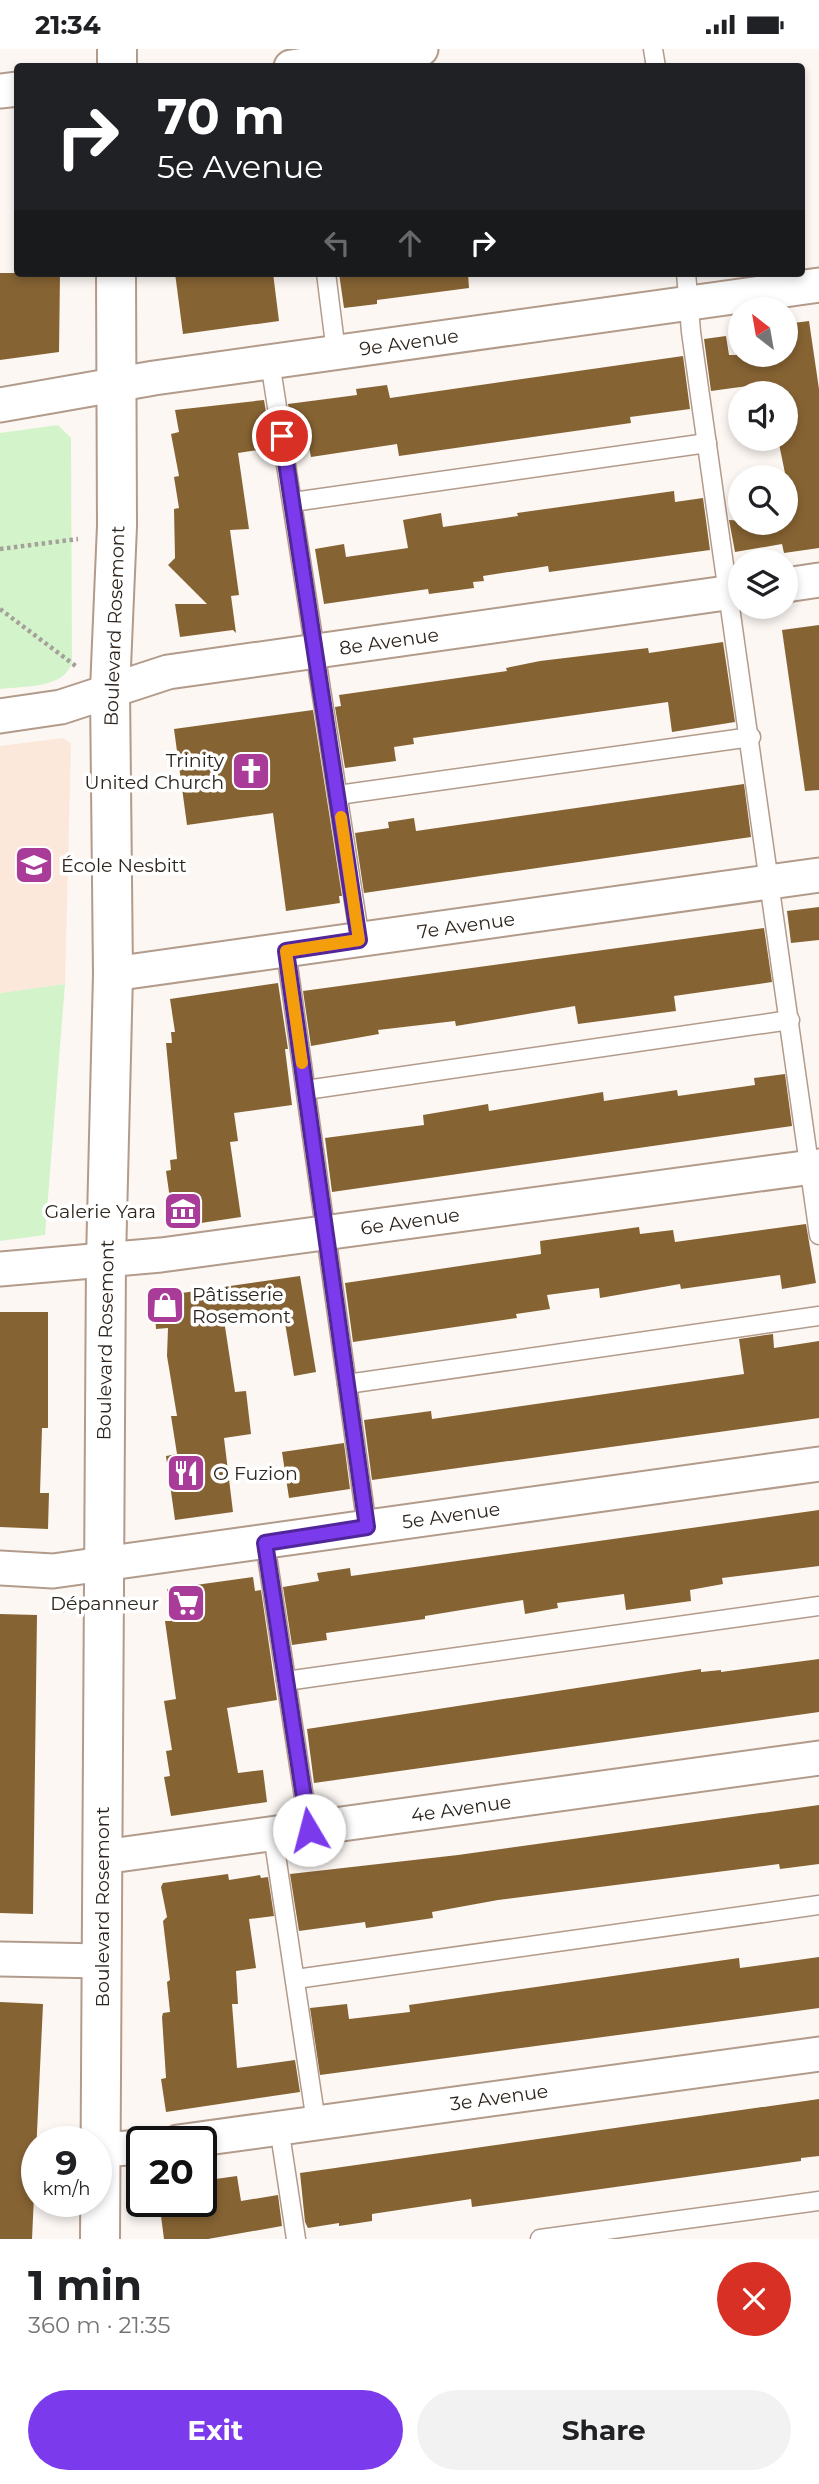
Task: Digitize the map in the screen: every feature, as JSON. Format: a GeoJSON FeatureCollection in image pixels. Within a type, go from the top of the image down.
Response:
{"type":"FeatureCollection","features":[{"type":"Feature","properties":{"kind":"main road","name":"Boulevard Rosemont"},"geometry":{"type":"LineString","coordinates":[[100,2126],[106,1260],[113,974],[110,690],[117,526],[116,277]]}},
{"type":"Feature","properties":{"kind":"main road","name":"Boulevard Rosemont"},"geometry":{"type":"LineString","coordinates":[[100,2217],[100,2239]]}},
{"type":"Feature","properties":{"kind":"street"},"geometry":{"type":"LineString","coordinates":[[316,63],[421,49]]}},
{"type":"Feature","properties":{"kind":"street","name":"9e Avenue"},"geometry":{"type":"LineString","coordinates":[[0,405],[336,352],[687,288],[819,285]]}},
{"type":"Feature","properties":{"kind":"street"},"geometry":{"type":"LineString","coordinates":[[798,583],[819,580]]}},
{"type":"Feature","properties":{"kind":"street","name":"8e Avenue"},"geometry":{"type":"LineString","coordinates":[[0,716],[61,708],[168,673],[728,593]]}},
{"type":"Feature","properties":{"kind":"street","name":"7e Avenue"},"geometry":{"type":"LineString","coordinates":[[113,974],[819,875]]}},
{"type":"Feature","properties":{"kind":"street","name":"6e Avenue"},"geometry":{"type":"LineString","coordinates":[[0,1269],[106,1260],[814,1167]]}},
{"type":"Feature","properties":{"kind":"street","name":"5e Avenue"},"geometry":{"type":"LineString","coordinates":[[0,1568],[52,1571],[819,1464]]}},
{"type":"Feature","properties":{"kind":"street","name":"4e Avenue"},"geometry":{"type":"LineString","coordinates":[[103,1857],[819,1758]]}},
{"type":"Feature","properties":{"kind":"street"},"geometry":{"type":"LineString","coordinates":[[0,1959],[103,1961]]}},
{"type":"Feature","properties":{"kind":"street","name":"3e Avenue"},"geometry":{"type":"LineString","coordinates":[[217,2136],[819,2054]]}},
{"type":"Feature","properties":{"kind":"lane"},"geometry":{"type":"LineString","coordinates":[[327,277],[336,352]]}},
{"type":"Feature","properties":{"kind":"lane"},"geometry":{"type":"LineString","coordinates":[[687,288],[707,443],[728,555]]}},
{"type":"Feature","properties":{"kind":"lane"},"geometry":{"type":"LineString","coordinates":[[270,362],[317,651],[359,940]]}},
{"type":"Feature","properties":{"kind":"lane"},"geometry":{"type":"LineString","coordinates":[[293,502],[707,443]]}},
{"type":"Feature","properties":{"kind":"lane"},"geometry":{"type":"LineString","coordinates":[[738,619],[751,737],[790,1020],[814,1167],[819,1234]]}},
{"type":"Feature","properties":{"kind":"lane"},"geometry":{"type":"LineString","coordinates":[[338,795],[751,737]]}},
{"type":"Feature","properties":{"kind":"lane"},"geometry":{"type":"LineString","coordinates":[[286,951],[367,1527]]}},
{"type":"Feature","properties":{"kind":"lane"},"geometry":{"type":"LineString","coordinates":[[306,1090],[790,1020]]}},
{"type":"Feature","properties":{"kind":"lane"},"geometry":{"type":"LineString","coordinates":[[347,1384],[819,1316]]}},
{"type":"Feature","properties":{"kind":"lane"},"geometry":{"type":"LineString","coordinates":[[265,1543],[309,1830]]}},
{"type":"Feature","properties":{"kind":"lane"},"geometry":{"type":"LineString","coordinates":[[286,1681],[819,1606]]}},
{"type":"Feature","properties":{"kind":"lane"},"geometry":{"type":"LineString","coordinates":[[274,1835],[316,2122]]}},
{"type":"Feature","properties":{"kind":"lane"},"geometry":{"type":"LineString","coordinates":[[296,1979],[819,1905]]}},
{"type":"Feature","properties":{"kind":"lane"},"geometry":{"type":"LineString","coordinates":[[279,2127],[296,2239]]}},
{"type":"Feature","properties":{"kind":"lane"},"geometry":{"type":"LineString","coordinates":[[540,2239],[819,2201]]}},
{"type":"Feature","properties":{"kind":"path"},"geometry":{"type":"LineString","coordinates":[[0,549],[78,539]]}},
{"type":"Feature","properties":{"kind":"path"},"geometry":{"type":"LineString","coordinates":[[0,609],[77,667]]}},
{"type":"Feature","properties":{"kind":"path"},"geometry":{"type":"LineString","coordinates":[[62,1612],[65,1600]]}},
{"type":"Feature","properties":{"kind":"shaded area","name":"École Nesbitt"},"geometry":{"type":"Polygon","coordinates":[[[63,738],[71,744],[65,984],[0,993],[0,746],[63,738]]]}},
{"type":"Feature","properties":{"kind":"green space"},"geometry":{"type":"Polygon","coordinates":[[[58,425],[71,438],[72,662],[68,671],[52,682],[0,689],[0,433],[58,425]]]}},
{"type":"Feature","properties":{"kind":"green space"},"geometry":{"type":"Polygon","coordinates":[[[65,984],[45,1235],[0,1241],[0,993],[65,984]]]}},
{"type":"Feature","properties":{"kind":"building"},"geometry":{"type":"Polygon","coordinates":[[[0,273],[14,273],[14,277],[60,277],[59,352],[0,360],[0,273]]]}},
{"type":"Feature","properties":{"kind":"building"},"geometry":{"type":"Polygon","coordinates":[[[176,277],[274,277],[279,321],[183,334],[176,277]]]}},
{"type":"Feature","properties":{"kind":"building"},"geometry":{"type":"Polygon","coordinates":[[[340,277],[468,277],[469,288],[377,300],[377,304],[344,308],[340,277]]]}},
{"type":"Feature","properties":{"kind":"building"},"geometry":{"type":"Polygon","coordinates":[[[809,321],[819,389],[819,548],[798,551],[783,549],[782,544],[734,549],[732,535],[798,535],[798,465],[783,465],[780,451],[798,451],[798,381],[728,381],[728,389],[711,391],[704,339],[726,336],[728,367],[798,367],[798,322],[809,321]]]}},
{"type":"Feature","properties":{"kind":"building"},"geometry":{"type":"Polygon","coordinates":[[[683,356],[690,409],[630,417],[631,423],[399,456],[397,444],[311,457],[308,443],[294,445],[288,404],[357,395],[356,389],[387,385],[390,398],[683,356]]]}},
{"type":"Feature","properties":{"kind":"building"},"geometry":{"type":"Polygon","coordinates":[[[264,400],[272,448],[238,453],[249,529],[230,530],[239,595],[231,596],[236,633],[233,630],[180,637],[175,604],[207,604],[168,565],[175,558],[174,509],[179,508],[174,477],[179,476],[171,434],[179,432],[175,410],[264,400]]]}},
{"type":"Feature","properties":{"kind":"building"},"geometry":{"type":"Polygon","coordinates":[[[674,491],[675,502],[703,498],[710,550],[549,572],[548,566],[483,576],[484,581],[473,582],[474,588],[429,594],[428,589],[324,604],[315,549],[344,544],[346,557],[408,548],[403,520],[441,513],[443,527],[518,516],[517,513],[674,491]]]}},
{"type":"Feature","properties":{"kind":"building"},"geometry":{"type":"Polygon","coordinates":[[[819,625],[819,790],[805,791],[782,630],[819,625]]]}},
{"type":"Feature","properties":{"kind":"building"},"geometry":{"type":"Polygon","coordinates":[[[723,642],[735,722],[672,732],[668,702],[413,738],[414,744],[394,747],[396,761],[345,768],[335,707],[341,706],[339,695],[507,671],[506,668],[540,661],[648,648],[649,653],[723,642]]]}},
{"type":"Feature","properties":{"kind":"building","name":"Trinity United Church"},"geometry":{"type":"Polygon","coordinates":[[[313,710],[342,896],[339,896],[340,903],[286,911],[273,813],[187,825],[174,729],[313,710]]]}},
{"type":"Feature","properties":{"kind":"building"},"geometry":{"type":"Polygon","coordinates":[[[744,784],[751,837],[364,893],[355,833],[389,828],[388,822],[414,818],[416,831],[744,784]]]}},
{"type":"Feature","properties":{"kind":"building"},"geometry":{"type":"Polygon","coordinates":[[[819,907],[819,940],[791,943],[787,911],[819,907]]]}},
{"type":"Feature","properties":{"kind":"building"},"geometry":{"type":"Polygon","coordinates":[[[764,928],[772,982],[674,996],[676,1011],[578,1024],[575,1006],[456,1026],[455,1021],[378,1030],[379,1034],[311,1046],[303,991],[764,928]]]}},
{"type":"Feature","properties":{"kind":"building"},"geometry":{"type":"Polygon","coordinates":[[[278,983],[288,1049],[285,1049],[292,1105],[234,1113],[238,1141],[230,1142],[241,1217],[174,1227],[166,1171],[171,1170],[170,1160],[177,1159],[166,1043],[172,1043],[171,1032],[175,1032],[170,999],[278,983]]]}},
{"type":"Feature","properties":{"kind":"building"},"geometry":{"type":"Polygon","coordinates":[[[785,1074],[792,1126],[332,1192],[325,1138],[424,1125],[423,1115],[488,1104],[489,1111],[603,1092],[604,1101],[677,1090],[678,1096],[755,1085],[754,1078],[785,1074]]]}},
{"type":"Feature","properties":{"kind":"building"},"geometry":{"type":"Polygon","coordinates":[[[806,1224],[816,1283],[782,1289],[780,1275],[681,1289],[680,1284],[600,1298],[599,1288],[547,1295],[550,1309],[516,1314],[517,1318],[353,1342],[345,1283],[541,1254],[540,1241],[639,1227],[640,1234],[673,1230],[675,1242],[806,1224]]]}},
{"type":"Feature","properties":{"kind":"building"},"geometry":{"type":"Polygon","coordinates":[[[300,1276],[316,1372],[294,1376],[283,1311],[224,1320],[235,1392],[246,1391],[251,1434],[224,1438],[233,1512],[175,1520],[166,1456],[177,1454],[171,1416],[177,1416],[167,1356],[168,1328],[156,1329],[154,1297],[300,1276]]]}},
{"type":"Feature","properties":{"kind":"building"},"geometry":{"type":"Polygon","coordinates":[[[0,1312],[48,1312],[48,1428],[42,1428],[40,1493],[49,1493],[48,1529],[0,1527],[0,1312]]]}},
{"type":"Feature","properties":{"kind":"building"},"geometry":{"type":"Polygon","coordinates":[[[773,1334],[774,1348],[819,1341],[819,1418],[372,1480],[364,1420],[431,1411],[432,1419],[744,1374],[739,1339],[773,1334]]]}},
{"type":"Feature","properties":{"kind":"building"},"geometry":{"type":"Polygon","coordinates":[[[344,1443],[350,1489],[289,1498],[282,1452],[344,1443]]]}},
{"type":"Feature","properties":{"kind":"building"},"geometry":{"type":"Polygon","coordinates":[[[819,1510],[819,1566],[722,1578],[723,1584],[690,1590],[691,1601],[626,1610],[624,1594],[557,1603],[558,1608],[525,1614],[523,1600],[425,1616],[425,1619],[326,1633],[327,1640],[292,1645],[283,1587],[319,1581],[317,1573],[350,1568],[351,1576],[819,1510]]]}},
{"type":"Feature","properties":{"kind":"building"},"geometry":{"type":"Polygon","coordinates":[[[253,1577],[255,1591],[261,1590],[277,1700],[227,1708],[238,1773],[263,1770],[267,1802],[171,1816],[164,1777],[170,1776],[166,1751],[172,1750],[164,1701],[176,1699],[165,1621],[171,1621],[167,1589],[253,1577]]]}},
{"type":"Feature","properties":{"kind":"building"},"geometry":{"type":"Polygon","coordinates":[[[0,1614],[37,1615],[33,1914],[0,1913],[0,1614]]]}},
{"type":"Feature","properties":{"kind":"building"},"geometry":{"type":"Polygon","coordinates":[[[819,1659],[819,1712],[314,1783],[307,1729],[701,1669],[701,1672],[721,1672],[819,1659]]]}},
{"type":"Feature","properties":{"kind":"building"},"geometry":{"type":"Polygon","coordinates":[[[819,1805],[819,1864],[780,1869],[779,1864],[498,1900],[432,1912],[433,1918],[366,1928],[365,1922],[299,1931],[290,1874],[458,1855],[819,1805]]]}},
{"type":"Feature","properties":{"kind":"building"},"geometry":{"type":"Polygon","coordinates":[[[228,1874],[229,1880],[260,1875],[261,1878],[268,1877],[274,1916],[249,1919],[256,1968],[236,1971],[238,2004],[232,2004],[237,2068],[295,2060],[300,2092],[166,2112],[161,2079],[166,2078],[162,2017],[163,2013],[170,2012],[167,1982],[170,1980],[163,1921],[167,1917],[161,1887],[163,1883],[228,1874]]]}},
{"type":"Feature","properties":{"kind":"building"},"geometry":{"type":"Polygon","coordinates":[[[819,1957],[819,2008],[320,2075],[310,2008],[347,2004],[349,2019],[410,2012],[409,2005],[739,1958],[740,1968],[819,1957]]]}},
{"type":"Feature","properties":{"kind":"building"},"geometry":{"type":"Polygon","coordinates":[[[0,2002],[43,2004],[37,2126],[21,2126],[21,2217],[33,2217],[32,2239],[0,2239],[0,2002]]]}},
{"type":"Feature","properties":{"kind":"building"},"geometry":{"type":"Polygon","coordinates":[[[819,2099],[819,2156],[801,2158],[801,2161],[472,2207],[471,2199],[372,2214],[372,2221],[339,2226],[339,2223],[308,2228],[305,2222],[300,2173],[819,2099]]]}},
{"type":"Feature","properties":{"kind":"building"},"geometry":{"type":"Polygon","coordinates":[[[237,2176],[241,2201],[278,2195],[282,2226],[208,2239],[164,2239],[161,2217],[217,2217],[217,2179],[237,2176]]]}},
{"type":"Feature","properties":{"kind":"slow traffic"},"geometry":{"type":"LineString","coordinates":[[302,1063],[286,951],[359,940],[341,817]]}},
{"type":"Feature","properties":{"kind":"place","name":"Trinity United Church"},"geometry":{"type":"Point","coordinates":[251,771]}},
{"type":"Feature","properties":{"kind":"place","name":"École Nesbitt"},"geometry":{"type":"Point","coordinates":[34,865]}},
{"type":"Feature","properties":{"kind":"place","name":"Galerie Yara"},"geometry":{"type":"Point","coordinates":[183,1211]}},
{"type":"Feature","properties":{"kind":"place","name":"Pâtisserie Rosemont"},"geometry":{"type":"Point","coordinates":[165,1305]}},
{"type":"Feature","properties":{"kind":"place","name":"O Fuzion"},"geometry":{"type":"Point","coordinates":[186,1473]}},
{"type":"Feature","properties":{"kind":"place","name":"Dépanneur"},"geometry":{"type":"Point","coordinates":[186,1603]}},
{"type":"Feature","properties":{"kind":"route"},"geometry":{"type":"LineString","coordinates":[[282,436],[317,651],[359,940],[286,951],[367,1527],[265,1543],[309,1830]]}}]}
